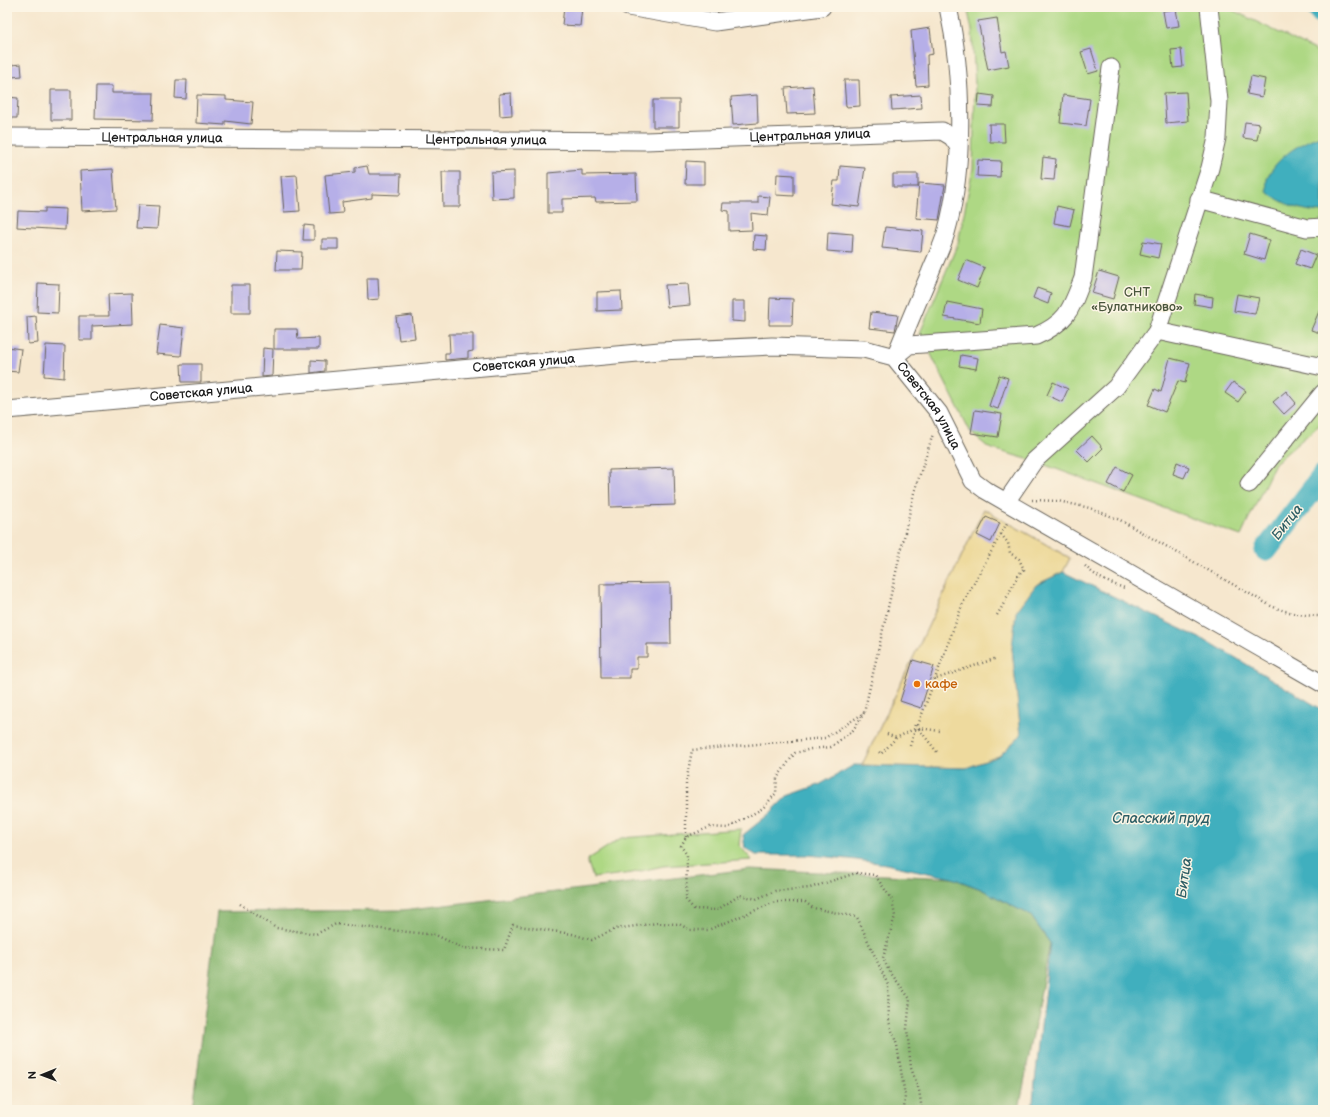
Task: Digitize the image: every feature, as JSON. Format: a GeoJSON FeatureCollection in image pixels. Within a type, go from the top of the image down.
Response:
{"type":"FeatureCollection","features":[{"type":"Feature","properties":{"kind":"street"},"geometry":{"type":"LineString","coordinates":[[628,7],[659,10],[714,22],[798,9],[822,7]]}},
{"type":"Feature","properties":{"kind":"street"},"geometry":{"type":"LineString","coordinates":[[894,357],[946,234],[955,186],[958,146],[957,60],[948,7]]}},
{"type":"Feature","properties":{"kind":"street"},"geometry":{"type":"LineString","coordinates":[[1209,7],[1219,101],[1217,138],[1210,168],[1157,330],[1116,387],[1034,461],[1006,502],[1323,684]]}},
{"type":"Feature","properties":{"kind":"street"},"geometry":{"type":"LineString","coordinates":[[894,357],[909,345],[1036,336],[1053,328],[1072,308],[1083,278],[1111,68]]}},
{"type":"Feature","properties":{"kind":"street","name":"Центральная улица"},"geometry":{"type":"LineString","coordinates":[[7,137],[645,142],[942,131],[952,137],[958,146]]}},
{"type":"Feature","properties":{"kind":"street"},"geometry":{"type":"LineString","coordinates":[[1199,199],[1307,228],[1323,227]]}},
{"type":"Feature","properties":{"kind":"street"},"geometry":{"type":"LineString","coordinates":[[1157,330],[1323,367]]}},
{"type":"Feature","properties":{"kind":"street","name":"Советская улица"},"geometry":{"type":"LineString","coordinates":[[7,410],[660,351],[772,346],[864,349],[894,357],[939,413],[973,481],[1006,502]]}},
{"type":"Feature","properties":{"kind":"street"},"geometry":{"type":"LineString","coordinates":[[1249,484],[1323,393]]}},
{"type":"Feature","properties":{"kind":"path"},"geometry":{"type":"LineString","coordinates":[[686,837],[710,827],[728,828],[763,808],[776,793],[777,778],[795,753],[811,749],[831,747],[853,730],[864,713],[914,493],[934,430],[938,437]]}},
{"type":"Feature","properties":{"kind":"path"},"geometry":{"type":"LineString","coordinates":[[1029,500],[1058,501],[1090,508],[1120,520],[1271,606],[1288,613],[1323,616]]}},
{"type":"Feature","properties":{"kind":"path"},"geometry":{"type":"LineString","coordinates":[[910,746],[962,603],[1007,523]]}},
{"type":"Feature","properties":{"kind":"path"},"geometry":{"type":"LineString","coordinates":[[1001,534],[1008,543],[1010,553],[1019,559],[1025,572]]}},
{"type":"Feature","properties":{"kind":"path"},"geometry":{"type":"LineString","coordinates":[[997,615],[1004,605],[1013,582],[1023,568]]}},
{"type":"Feature","properties":{"kind":"path"},"geometry":{"type":"LineString","coordinates":[[933,680],[997,658]]}},
{"type":"Feature","properties":{"kind":"path"},"geometry":{"type":"LineString","coordinates":[[864,713],[825,738],[692,750],[686,783],[686,837],[681,846],[687,855],[686,900],[694,909],[718,910],[740,895],[756,899],[775,891],[810,888],[856,872],[876,875],[892,900],[895,916],[883,958],[888,969],[910,999],[907,1029],[910,1068],[919,1090],[922,1110]]}},
{"type":"Feature","properties":{"kind":"path"},"geometry":{"type":"LineString","coordinates":[[917,728],[937,752]]}},
{"type":"Feature","properties":{"kind":"path"},"geometry":{"type":"LineString","coordinates":[[878,752],[881,754],[896,738],[917,728],[940,731]]}},
{"type":"Feature","properties":{"kind":"path"},"geometry":{"type":"LineString","coordinates":[[887,734],[896,738]]}},
{"type":"Feature","properties":{"kind":"path"},"geometry":{"type":"LineString","coordinates":[[240,904],[276,928],[316,934],[336,924],[436,935],[462,948],[504,950],[513,925],[572,934],[592,940],[615,930],[657,924],[679,924],[690,930],[708,930],[776,902],[805,902],[813,908],[857,917],[888,985],[889,1022],[897,1045],[905,1096],[904,1110]]}},
{"type":"Feature","properties":{"kind":"green space","name":"СНТ «Булатниково»"},"geometry":{"type":"Polygon","coordinates":[[[967,7],[1226,7],[1323,54],[1323,422],[1275,463],[1241,536],[1034,461],[989,448],[971,433],[920,333],[958,243],[973,168],[975,84],[972,30],[967,7]]]}},
{"type":"Feature","properties":{"kind":"green space"},"geometry":{"type":"Polygon","coordinates":[[[741,829],[739,845],[752,860],[663,866],[632,873],[593,878],[587,860],[621,838],[741,829]]]}},
{"type":"Feature","properties":{"kind":"green space"},"geometry":{"type":"Polygon","coordinates":[[[750,869],[952,878],[981,889],[1031,916],[1050,943],[1019,1110],[193,1110],[217,912],[403,910],[750,869]]]}},
{"type":"Feature","properties":{"kind":"sand"},"geometry":{"type":"Polygon","coordinates":[[[984,509],[1070,558],[1063,572],[1036,585],[1012,648],[1021,735],[999,756],[966,768],[862,765],[984,509]]]}},
{"type":"Feature","properties":{"kind":"water"},"geometry":{"type":"Polygon","coordinates":[[[1323,135],[1323,212],[1301,209],[1279,200],[1267,192],[1267,179],[1276,164],[1298,146],[1323,135]]]}},
{"type":"Feature","properties":{"kind":"water","name":"Спасский пруд"},"geometry":{"type":"Polygon","coordinates":[[[1063,572],[1216,646],[1323,710],[1323,1110],[1032,1110],[1050,943],[1031,916],[981,889],[952,878],[886,864],[849,859],[808,855],[756,855],[745,848],[743,835],[769,814],[787,796],[819,785],[854,765],[966,768],[999,756],[1021,735],[1012,648],[1016,612],[1036,585],[1063,572]]]}},
{"type":"Feature","properties":{"kind":"building"},"geometry":{"type":"Polygon","coordinates":[[[564,7],[582,7],[580,26],[562,25],[564,7]]]}},
{"type":"Feature","properties":{"kind":"building"},"geometry":{"type":"Polygon","coordinates":[[[1176,9],[1179,26],[1166,28],[1163,11],[1176,9]]]}},
{"type":"Feature","properties":{"kind":"building"},"geometry":{"type":"Polygon","coordinates":[[[997,18],[1002,52],[1006,51],[1009,66],[988,70],[978,21],[997,18]]]}},
{"type":"Feature","properties":{"kind":"building"},"geometry":{"type":"Polygon","coordinates":[[[930,28],[933,54],[927,55],[928,85],[916,86],[911,31],[930,28]]]}},
{"type":"Feature","properties":{"kind":"building"},"geometry":{"type":"Polygon","coordinates":[[[1091,49],[1098,71],[1088,74],[1081,52],[1091,49]]]}},
{"type":"Feature","properties":{"kind":"building"},"geometry":{"type":"Polygon","coordinates":[[[1181,49],[1183,67],[1173,68],[1171,50],[1181,49]]]}},
{"type":"Feature","properties":{"kind":"building"},"geometry":{"type":"Polygon","coordinates":[[[21,64],[22,76],[12,77],[11,65],[21,64]]]}},
{"type":"Feature","properties":{"kind":"building"},"geometry":{"type":"Polygon","coordinates":[[[1251,76],[1265,79],[1262,97],[1247,94],[1251,76]]]}},
{"type":"Feature","properties":{"kind":"building"},"geometry":{"type":"Polygon","coordinates":[[[176,80],[187,80],[186,99],[175,98],[176,80]]]}},
{"type":"Feature","properties":{"kind":"building"},"geometry":{"type":"Polygon","coordinates":[[[844,80],[859,80],[860,106],[846,107],[844,80]]]}},
{"type":"Feature","properties":{"kind":"building"},"geometry":{"type":"Polygon","coordinates":[[[96,86],[112,86],[112,93],[154,93],[153,120],[95,119],[96,86]]]}},
{"type":"Feature","properties":{"kind":"building"},"geometry":{"type":"Polygon","coordinates":[[[813,86],[815,113],[787,114],[785,88],[813,86]]]}},
{"type":"Feature","properties":{"kind":"building"},"geometry":{"type":"Polygon","coordinates":[[[51,90],[71,90],[71,120],[51,120],[51,90]]]}},
{"type":"Feature","properties":{"kind":"building"},"geometry":{"type":"Polygon","coordinates":[[[1186,92],[1188,121],[1166,123],[1164,93],[1186,92]]]}},
{"type":"Feature","properties":{"kind":"building"},"geometry":{"type":"Polygon","coordinates":[[[511,93],[512,115],[500,116],[499,94],[511,93]]]}},
{"type":"Feature","properties":{"kind":"building"},"geometry":{"type":"Polygon","coordinates":[[[979,94],[994,96],[993,107],[978,106],[979,94]]]}},
{"type":"Feature","properties":{"kind":"building"},"geometry":{"type":"Polygon","coordinates":[[[197,95],[226,96],[226,100],[253,102],[251,124],[225,121],[225,125],[196,123],[197,95]]]}},
{"type":"Feature","properties":{"kind":"building"},"geometry":{"type":"Polygon","coordinates":[[[757,95],[758,123],[733,125],[731,97],[757,95]]]}},
{"type":"Feature","properties":{"kind":"building"},"geometry":{"type":"Polygon","coordinates":[[[921,95],[922,108],[892,110],[891,97],[921,95]]]}},
{"type":"Feature","properties":{"kind":"building"},"geometry":{"type":"Polygon","coordinates":[[[1063,95],[1090,99],[1086,126],[1060,123],[1063,95]]]}},
{"type":"Feature","properties":{"kind":"building"},"geometry":{"type":"Polygon","coordinates":[[[7,97],[18,98],[17,118],[7,118],[7,97]]]}},
{"type":"Feature","properties":{"kind":"building"},"geometry":{"type":"Polygon","coordinates":[[[653,100],[679,100],[679,127],[653,127],[653,100]]]}},
{"type":"Feature","properties":{"kind":"building"},"geometry":{"type":"Polygon","coordinates":[[[1245,122],[1260,124],[1257,140],[1243,138],[1245,122]]]}},
{"type":"Feature","properties":{"kind":"building"},"geometry":{"type":"Polygon","coordinates":[[[989,124],[1004,124],[1005,142],[990,142],[989,124]]]}},
{"type":"Feature","properties":{"kind":"building"},"geometry":{"type":"Polygon","coordinates":[[[1043,157],[1056,159],[1054,180],[1041,179],[1043,157]]]}},
{"type":"Feature","properties":{"kind":"building"},"geometry":{"type":"Polygon","coordinates":[[[978,160],[1001,161],[1000,177],[977,176],[978,160]]]}},
{"type":"Feature","properties":{"kind":"building"},"geometry":{"type":"Polygon","coordinates":[[[686,161],[704,162],[704,184],[685,184],[686,161]]]}},
{"type":"Feature","properties":{"kind":"building"},"geometry":{"type":"Polygon","coordinates":[[[367,166],[369,174],[401,174],[400,195],[372,194],[372,198],[342,202],[343,213],[329,214],[325,175],[355,172],[355,168],[367,166]]]}},
{"type":"Feature","properties":{"kind":"building"},"geometry":{"type":"Polygon","coordinates":[[[840,166],[865,168],[859,207],[831,204],[834,181],[839,181],[840,166]]]}},
{"type":"Feature","properties":{"kind":"building"},"geometry":{"type":"Polygon","coordinates":[[[113,169],[116,209],[82,211],[80,171],[113,169]]]}},
{"type":"Feature","properties":{"kind":"building"},"geometry":{"type":"Polygon","coordinates":[[[582,170],[582,175],[636,174],[637,201],[596,202],[595,198],[562,199],[562,213],[548,213],[548,173],[582,170]]]}},
{"type":"Feature","properties":{"kind":"building"},"geometry":{"type":"Polygon","coordinates":[[[514,171],[514,198],[492,199],[491,172],[514,171]]]}},
{"type":"Feature","properties":{"kind":"building"},"geometry":{"type":"Polygon","coordinates":[[[442,172],[460,172],[460,207],[443,207],[442,172]]]}},
{"type":"Feature","properties":{"kind":"building"},"geometry":{"type":"Polygon","coordinates":[[[777,174],[794,175],[794,196],[776,195],[777,174]]]}},
{"type":"Feature","properties":{"kind":"building"},"geometry":{"type":"Polygon","coordinates":[[[893,174],[918,174],[918,187],[893,187],[893,174]]]}},
{"type":"Feature","properties":{"kind":"building"},"geometry":{"type":"Polygon","coordinates":[[[297,175],[300,211],[284,212],[281,176],[297,175]]]}},
{"type":"Feature","properties":{"kind":"building"},"geometry":{"type":"Polygon","coordinates":[[[919,183],[945,185],[939,220],[916,218],[919,183]]]}},
{"type":"Feature","properties":{"kind":"building"},"geometry":{"type":"Polygon","coordinates":[[[758,196],[770,197],[768,215],[751,213],[752,230],[729,231],[729,211],[722,210],[723,203],[758,203],[758,196]]]}},
{"type":"Feature","properties":{"kind":"building"},"geometry":{"type":"Polygon","coordinates":[[[138,205],[159,206],[157,229],[136,228],[138,205]]]}},
{"type":"Feature","properties":{"kind":"building"},"geometry":{"type":"Polygon","coordinates":[[[1057,206],[1074,210],[1070,226],[1054,223],[1057,206]]]}},
{"type":"Feature","properties":{"kind":"building"},"geometry":{"type":"Polygon","coordinates":[[[45,208],[66,209],[65,230],[17,227],[18,211],[45,212],[45,208]]]}},
{"type":"Feature","properties":{"kind":"building"},"geometry":{"type":"Polygon","coordinates":[[[304,225],[314,226],[314,240],[303,240],[304,225]]]}},
{"type":"Feature","properties":{"kind":"building"},"geometry":{"type":"Polygon","coordinates":[[[885,227],[923,231],[921,252],[882,248],[885,227]]]}},
{"type":"Feature","properties":{"kind":"building"},"geometry":{"type":"Polygon","coordinates":[[[828,232],[853,234],[852,253],[827,251],[828,232]]]}},
{"type":"Feature","properties":{"kind":"building"},"geometry":{"type":"Polygon","coordinates":[[[1250,234],[1270,240],[1264,260],[1244,254],[1250,234]]]}},
{"type":"Feature","properties":{"kind":"building"},"geometry":{"type":"Polygon","coordinates":[[[754,235],[767,236],[766,250],[753,249],[754,235]]]}},
{"type":"Feature","properties":{"kind":"building"},"geometry":{"type":"Polygon","coordinates":[[[322,239],[338,239],[338,249],[322,249],[322,239]]]}},
{"type":"Feature","properties":{"kind":"building"},"geometry":{"type":"Polygon","coordinates":[[[1143,241],[1161,244],[1158,258],[1140,254],[1143,241]]]}},
{"type":"Feature","properties":{"kind":"building"},"geometry":{"type":"Polygon","coordinates":[[[1301,249],[1316,255],[1310,269],[1295,264],[1301,249]]]}},
{"type":"Feature","properties":{"kind":"building"},"geometry":{"type":"Polygon","coordinates":[[[277,251],[302,252],[301,270],[276,270],[277,251]]]}},
{"type":"Feature","properties":{"kind":"building"},"geometry":{"type":"Polygon","coordinates":[[[966,260],[985,268],[977,288],[958,280],[966,260]]]}},
{"type":"Feature","properties":{"kind":"building"},"geometry":{"type":"Polygon","coordinates":[[[1099,271],[1119,277],[1113,299],[1092,293],[1099,271]]]}},
{"type":"Feature","properties":{"kind":"building"},"geometry":{"type":"Polygon","coordinates":[[[367,278],[378,278],[379,299],[368,300],[367,278]]]}},
{"type":"Feature","properties":{"kind":"building"},"geometry":{"type":"Polygon","coordinates":[[[38,283],[59,284],[58,313],[37,312],[38,283]]]}},
{"type":"Feature","properties":{"kind":"building"},"geometry":{"type":"Polygon","coordinates":[[[688,284],[690,305],[667,307],[665,285],[688,284]]]}},
{"type":"Feature","properties":{"kind":"building"},"geometry":{"type":"Polygon","coordinates":[[[231,285],[250,285],[250,313],[231,313],[231,285]]]}},
{"type":"Feature","properties":{"kind":"building"},"geometry":{"type":"Polygon","coordinates":[[[1037,288],[1051,293],[1048,304],[1033,298],[1037,288]]]}},
{"type":"Feature","properties":{"kind":"building"},"geometry":{"type":"Polygon","coordinates":[[[621,291],[622,310],[597,311],[597,292],[621,291]]]}},
{"type":"Feature","properties":{"kind":"building"},"geometry":{"type":"Polygon","coordinates":[[[132,293],[133,324],[92,326],[92,340],[79,340],[79,316],[109,316],[108,294],[132,293]]]}},
{"type":"Feature","properties":{"kind":"building"},"geometry":{"type":"Polygon","coordinates":[[[1195,294],[1213,297],[1212,307],[1194,304],[1195,294]]]}},
{"type":"Feature","properties":{"kind":"building"},"geometry":{"type":"Polygon","coordinates":[[[1237,294],[1259,298],[1255,314],[1234,311],[1237,294]]]}},
{"type":"Feature","properties":{"kind":"building"},"geometry":{"type":"Polygon","coordinates":[[[770,298],[793,299],[792,325],[769,325],[770,298]]]}},
{"type":"Feature","properties":{"kind":"building"},"geometry":{"type":"Polygon","coordinates":[[[732,301],[745,301],[745,322],[732,321],[732,301]]]}},
{"type":"Feature","properties":{"kind":"building"},"geometry":{"type":"Polygon","coordinates":[[[947,302],[982,309],[980,323],[944,317],[947,302]]]}},
{"type":"Feature","properties":{"kind":"building"},"geometry":{"type":"Polygon","coordinates":[[[1323,302],[1323,334],[1311,330],[1323,302]]]}},
{"type":"Feature","properties":{"kind":"building"},"geometry":{"type":"Polygon","coordinates":[[[871,312],[898,315],[895,331],[869,328],[871,312]]]}},
{"type":"Feature","properties":{"kind":"building"},"geometry":{"type":"Polygon","coordinates":[[[412,315],[415,338],[399,340],[396,317],[412,315]]]}},
{"type":"Feature","properties":{"kind":"building"},"geometry":{"type":"Polygon","coordinates":[[[36,316],[38,343],[28,344],[27,317],[36,316]]]}},
{"type":"Feature","properties":{"kind":"building"},"geometry":{"type":"Polygon","coordinates":[[[160,325],[184,328],[181,356],[156,354],[160,325]]]}},
{"type":"Feature","properties":{"kind":"building"},"geometry":{"type":"Polygon","coordinates":[[[274,329],[297,329],[298,339],[319,338],[319,349],[274,349],[274,329]]]}},
{"type":"Feature","properties":{"kind":"building"},"geometry":{"type":"Polygon","coordinates":[[[449,334],[473,334],[473,351],[468,352],[468,358],[445,360],[445,353],[450,353],[449,334]]]}},
{"type":"Feature","properties":{"kind":"building"},"geometry":{"type":"Polygon","coordinates":[[[46,345],[65,346],[64,378],[44,376],[46,345]]]}},
{"type":"Feature","properties":{"kind":"building"},"geometry":{"type":"Polygon","coordinates":[[[7,347],[21,349],[18,372],[7,371],[7,347]]]}},
{"type":"Feature","properties":{"kind":"building"},"geometry":{"type":"Polygon","coordinates":[[[263,348],[273,349],[272,376],[262,377],[263,348]]]}},
{"type":"Feature","properties":{"kind":"building"},"geometry":{"type":"Polygon","coordinates":[[[961,355],[978,358],[976,369],[959,366],[961,355]]]}},
{"type":"Feature","properties":{"kind":"building"},"geometry":{"type":"Polygon","coordinates":[[[1170,358],[1190,363],[1185,383],[1178,381],[1165,412],[1148,405],[1155,389],[1161,392],[1170,358]]]}},
{"type":"Feature","properties":{"kind":"building"},"geometry":{"type":"Polygon","coordinates":[[[311,360],[325,361],[325,371],[311,373],[311,360]]]}},
{"type":"Feature","properties":{"kind":"building"},"geometry":{"type":"Polygon","coordinates":[[[181,364],[201,364],[201,382],[182,382],[181,364]]]}},
{"type":"Feature","properties":{"kind":"building"},"geometry":{"type":"Polygon","coordinates":[[[999,375],[1008,378],[998,409],[989,406],[999,375]]]}},
{"type":"Feature","properties":{"kind":"building"},"geometry":{"type":"Polygon","coordinates":[[[1053,382],[1068,389],[1062,402],[1047,395],[1053,382]]]}},
{"type":"Feature","properties":{"kind":"building"},"geometry":{"type":"Polygon","coordinates":[[[1233,382],[1246,391],[1238,402],[1225,393],[1233,382]]]}},
{"type":"Feature","properties":{"kind":"building"},"geometry":{"type":"Polygon","coordinates":[[[1286,391],[1296,403],[1284,414],[1273,402],[1286,391]]]}},
{"type":"Feature","properties":{"kind":"building"},"geometry":{"type":"Polygon","coordinates":[[[975,410],[1002,414],[998,437],[971,433],[975,410]]]}},
{"type":"Feature","properties":{"kind":"building"},"geometry":{"type":"Polygon","coordinates":[[[1092,436],[1103,448],[1089,462],[1077,450],[1092,436]]]}},
{"type":"Feature","properties":{"kind":"building"},"geometry":{"type":"Polygon","coordinates":[[[1177,462],[1189,467],[1184,478],[1173,474],[1177,462]]]}},
{"type":"Feature","properties":{"kind":"building"},"geometry":{"type":"Polygon","coordinates":[[[1117,467],[1132,475],[1123,492],[1108,484],[1117,467]]]}},
{"type":"Feature","properties":{"kind":"building"},"geometry":{"type":"Polygon","coordinates":[[[674,468],[675,505],[610,507],[609,470],[674,468]]]}},
{"type":"Feature","properties":{"kind":"building"},"geometry":{"type":"Polygon","coordinates":[[[986,517],[1000,523],[991,542],[977,535],[986,517]]]}},
{"type":"Feature","properties":{"kind":"building"},"geometry":{"type":"Polygon","coordinates":[[[670,583],[671,644],[647,644],[647,657],[637,657],[637,669],[630,669],[630,678],[601,678],[600,584],[670,583]]]}},
{"type":"Feature","properties":{"kind":"building","name":"кафе"},"geometry":{"type":"Polygon","coordinates":[[[913,660],[934,666],[921,708],[900,701],[913,660]]]}},
{"type":"Feature","properties":{"kind":"waterway","name":"Битца"},"geometry":{"type":"LineString","coordinates":[[1317,7],[1323,14]]}},
{"type":"Feature","properties":{"kind":"waterway","name":"Битца"},"geometry":{"type":"LineString","coordinates":[[1266,550],[1323,476]]}},
{"type":"Feature","properties":{"kind":"place","name":"кафе"},"geometry":{"type":"Point","coordinates":[917,684]}}]}
